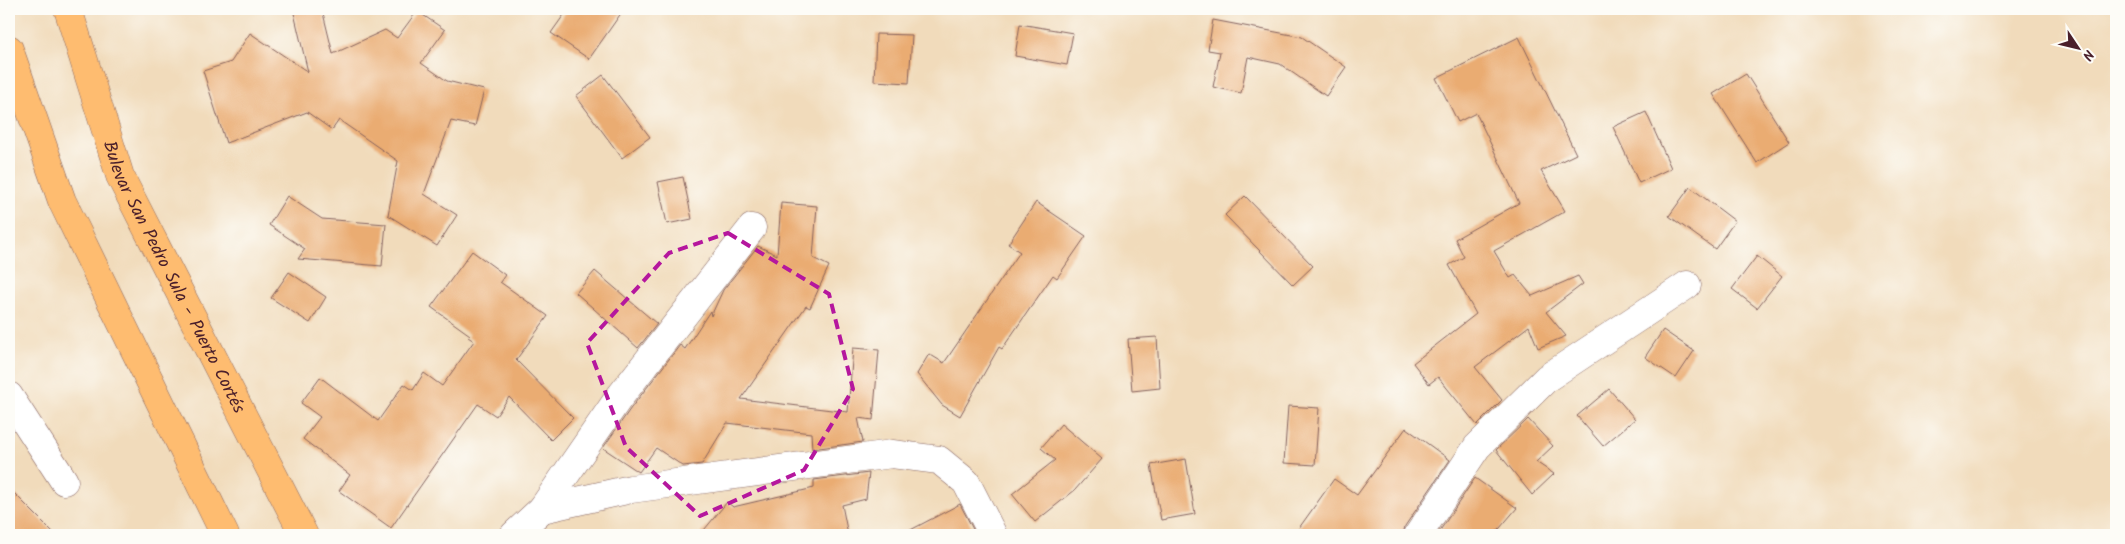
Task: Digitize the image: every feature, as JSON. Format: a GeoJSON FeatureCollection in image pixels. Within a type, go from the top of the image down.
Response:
{"type":"FeatureCollection","features":[{"type":"Feature","properties":{"kind":"highway","name":"Bulevar San Pedro Sula - Puerto Cortés"},"geometry":{"type":"LineString","coordinates":[[68,9],[120,176],[304,535]]}},
{"type":"Feature","properties":{"kind":"highway"},"geometry":{"type":"LineString","coordinates":[[9,49],[62,201],[225,535]]}},
{"type":"Feature","properties":{"kind":"street"},"geometry":{"type":"LineString","coordinates":[[514,535],[542,509],[618,399],[752,228]]}},
{"type":"Feature","properties":{"kind":"street"},"geometry":{"type":"LineString","coordinates":[[1418,535],[1477,447],[1547,378],[1687,285]]}},
{"type":"Feature","properties":{"kind":"street"},"geometry":{"type":"LineString","coordinates":[[9,396],[64,481]]}},
{"type":"Feature","properties":{"kind":"street"},"geometry":{"type":"LineString","coordinates":[[542,509],[631,489],[892,454],[939,460],[966,482],[993,535]]}},
{"type":"Feature","properties":{"kind":"highlighted area"},"geometry":{"type":"Polygon","coordinates":[[[728,233],[829,294],[853,389],[804,470],[700,516],[626,447],[587,343],[669,253],[728,233]]]}},
{"type":"Feature","properties":{"kind":"building"},"geometry":{"type":"Polygon","coordinates":[[[293,9],[322,9],[333,54],[385,30],[397,38],[417,11],[445,30],[421,63],[447,81],[484,90],[475,126],[451,121],[424,194],[457,215],[437,246],[388,215],[398,161],[339,120],[332,130],[307,112],[226,143],[203,71],[231,62],[250,33],[308,72],[293,9]]]}},
{"type":"Feature","properties":{"kind":"building"},"geometry":{"type":"Polygon","coordinates":[[[568,9],[624,9],[589,59],[551,33],[568,9]]]}},
{"type":"Feature","properties":{"kind":"building"},"geometry":{"type":"Polygon","coordinates":[[[1213,20],[1302,37],[1346,67],[1326,96],[1280,64],[1248,57],[1241,93],[1213,87],[1220,52],[1208,50],[1213,20]]]}},
{"type":"Feature","properties":{"kind":"building"},"geometry":{"type":"Polygon","coordinates":[[[1020,24],[1073,33],[1067,65],[1015,56],[1020,24]]]}},
{"type":"Feature","properties":{"kind":"building"},"geometry":{"type":"Polygon","coordinates":[[[876,34],[912,35],[909,83],[874,81],[876,34]]]}},
{"type":"Feature","properties":{"kind":"building"},"geometry":{"type":"Polygon","coordinates":[[[1519,37],[1576,154],[1541,171],[1565,211],[1494,251],[1510,278],[1515,275],[1532,296],[1578,276],[1583,284],[1546,312],[1566,336],[1538,348],[1529,326],[1475,367],[1502,400],[1477,425],[1438,377],[1429,384],[1413,363],[1476,314],[1449,265],[1464,257],[1455,239],[1519,203],[1476,113],[1458,122],[1436,78],[1519,37]]]}},
{"type":"Feature","properties":{"kind":"building"},"geometry":{"type":"Polygon","coordinates":[[[1746,74],[1789,142],[1757,163],[1713,94],[1746,74]]]}},
{"type":"Feature","properties":{"kind":"building"},"geometry":{"type":"Polygon","coordinates":[[[603,75],[650,137],[622,158],[576,96],[603,75]]]}},
{"type":"Feature","properties":{"kind":"building"},"geometry":{"type":"Polygon","coordinates":[[[1646,112],[1671,168],[1639,183],[1613,127],[1646,112]]]}},
{"type":"Feature","properties":{"kind":"building"},"geometry":{"type":"Polygon","coordinates":[[[683,177],[692,219],[667,224],[658,182],[683,177]]]}},
{"type":"Feature","properties":{"kind":"building"},"geometry":{"type":"Polygon","coordinates":[[[1690,187],[1735,221],[1715,249],[1669,216],[1690,187]]]}},
{"type":"Feature","properties":{"kind":"building"},"geometry":{"type":"Polygon","coordinates":[[[287,196],[322,219],[386,224],[382,266],[298,259],[305,249],[269,225],[287,196]]]}},
{"type":"Feature","properties":{"kind":"building"},"geometry":{"type":"Polygon","coordinates":[[[1245,196],[1313,266],[1293,285],[1225,215],[1245,196]]]}},
{"type":"Feature","properties":{"kind":"building"},"geometry":{"type":"Polygon","coordinates":[[[1036,202],[1086,236],[1057,278],[1053,275],[1002,349],[999,347],[960,416],[942,405],[917,374],[929,354],[944,363],[1020,252],[1008,244],[1036,202]]]}},
{"type":"Feature","properties":{"kind":"building"},"geometry":{"type":"Polygon","coordinates":[[[781,203],[817,206],[813,258],[829,266],[810,308],[806,306],[741,399],[848,412],[853,348],[879,350],[873,420],[858,418],[863,442],[812,449],[811,433],[727,423],[702,464],[683,466],[656,448],[639,472],[603,448],[631,408],[680,345],[685,349],[710,311],[711,316],[723,290],[758,246],[777,255],[781,203]]]}},
{"type":"Feature","properties":{"kind":"building"},"geometry":{"type":"Polygon","coordinates":[[[472,251],[505,275],[500,282],[548,316],[516,360],[573,418],[551,440],[509,397],[496,416],[478,404],[391,528],[339,491],[350,475],[303,439],[320,417],[301,403],[320,377],[378,421],[404,384],[413,390],[424,373],[442,386],[474,341],[468,337],[470,335],[431,307],[472,251]]]}},
{"type":"Feature","properties":{"kind":"building"},"geometry":{"type":"Polygon","coordinates":[[[1757,256],[1782,276],[1757,308],[1732,289],[1757,256]]]}},
{"type":"Feature","properties":{"kind":"building"},"geometry":{"type":"Polygon","coordinates":[[[595,271],[657,324],[638,348],[576,293],[595,271]]]}},
{"type":"Feature","properties":{"kind":"building"},"geometry":{"type":"Polygon","coordinates":[[[289,272],[326,297],[310,323],[271,298],[289,272]]]}},
{"type":"Feature","properties":{"kind":"building"},"geometry":{"type":"Polygon","coordinates":[[[1663,330],[1694,351],[1676,378],[1645,357],[1663,330]]]}},
{"type":"Feature","properties":{"kind":"building"},"geometry":{"type":"Polygon","coordinates":[[[1157,337],[1160,388],[1132,391],[1128,339],[1157,337]]]}},
{"type":"Feature","properties":{"kind":"building"},"geometry":{"type":"Polygon","coordinates":[[[1609,389],[1635,419],[1603,446],[1577,416],[1609,389]]]}},
{"type":"Feature","properties":{"kind":"building"},"geometry":{"type":"Polygon","coordinates":[[[1288,406],[1319,408],[1315,465],[1284,463],[1288,406]]]}},
{"type":"Feature","properties":{"kind":"building"},"geometry":{"type":"Polygon","coordinates":[[[1528,419],[1553,446],[1536,462],[1554,474],[1532,495],[1496,450],[1528,419]]]}},
{"type":"Feature","properties":{"kind":"building"},"geometry":{"type":"Polygon","coordinates":[[[1061,424],[1102,459],[1075,490],[1035,522],[1012,494],[1055,460],[1041,448],[1061,424]]]}},
{"type":"Feature","properties":{"kind":"building"},"geometry":{"type":"Polygon","coordinates":[[[1406,428],[1450,460],[1405,526],[1403,535],[1294,535],[1334,479],[1357,495],[1406,428]]]}},
{"type":"Feature","properties":{"kind":"building"},"geometry":{"type":"Polygon","coordinates":[[[1186,459],[1195,514],[1161,520],[1151,465],[1186,459]]]}},
{"type":"Feature","properties":{"kind":"building"},"geometry":{"type":"Polygon","coordinates":[[[869,473],[866,499],[842,505],[848,535],[700,535],[727,502],[733,507],[814,488],[814,480],[869,473]]]}},
{"type":"Feature","properties":{"kind":"building"},"geometry":{"type":"Polygon","coordinates":[[[1475,478],[1517,508],[1494,535],[1437,535],[1475,478]]]}},
{"type":"Feature","properties":{"kind":"building"},"geometry":{"type":"Polygon","coordinates":[[[9,488],[56,535],[9,535],[9,488]]]}},
{"type":"Feature","properties":{"kind":"building"},"geometry":{"type":"Polygon","coordinates":[[[960,504],[976,535],[901,535],[960,504]]]}}]}
